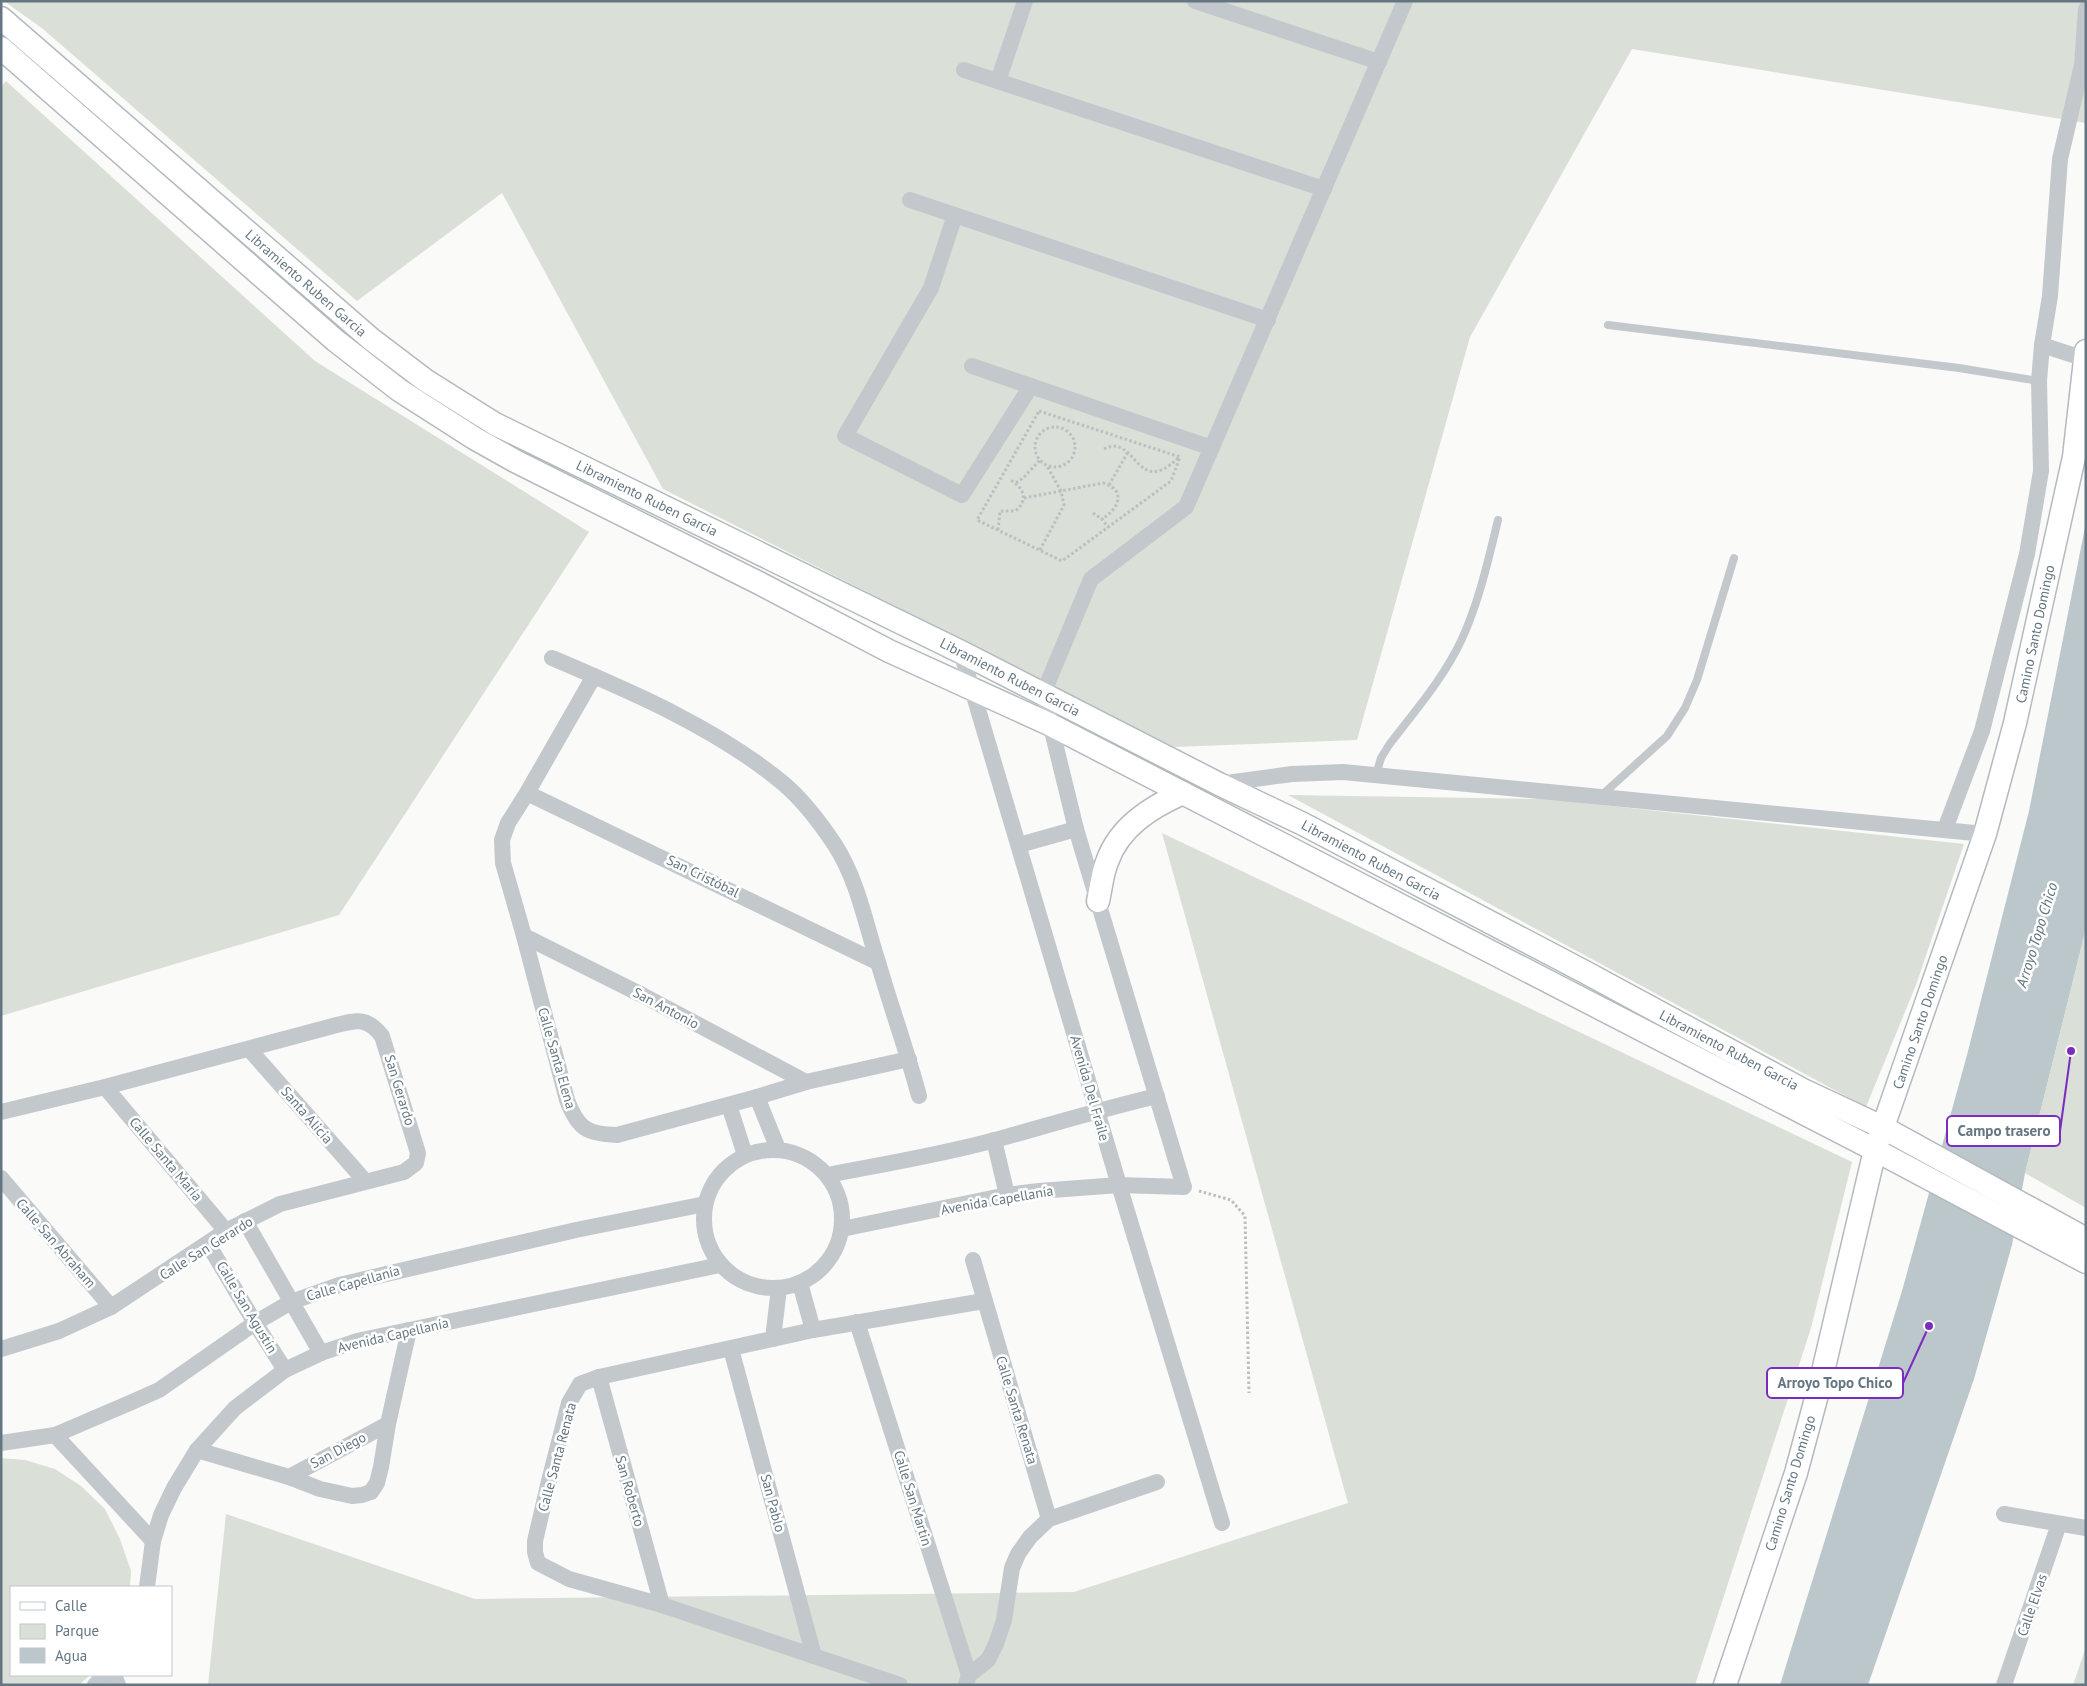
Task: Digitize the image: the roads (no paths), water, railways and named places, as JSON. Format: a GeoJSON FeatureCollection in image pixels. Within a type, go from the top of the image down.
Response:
{"type":"FeatureCollection","features":[{"type":"Feature","properties":{"kind":"street"},"geometry":{"type":"LineString","coordinates":[[998,81],[1025,1]]}},
{"type":"Feature","properties":{"kind":"street"},"geometry":{"type":"LineString","coordinates":[[1195,1],[1379,62]]}},
{"type":"Feature","properties":{"kind":"street"},"geometry":{"type":"LineString","coordinates":[[828,1175],[994,1140],[1097,1110],[1157,1096],[1076,829],[1043,694],[1091,579],[1186,507],[1405,1]]}},
{"type":"Feature","properties":{"kind":"street"},"geometry":{"type":"LineString","coordinates":[[1945,829],[1982,731],[2027,554],[2041,471],[2039,381],[2042,345],[2050,296],[2060,159],[2082,65],[2086,8]]}},
{"type":"Feature","properties":{"kind":"street","name":"Libramiento Ruben Garcia"},"geometry":{"type":"LineString","coordinates":[[1,18],[370,338],[425,380],[495,424],[961,652],[1219,784],[1303,824],[1804,1090],[1882,1127],[1914,1144],[2026,1218],[2086,1262]]}},
{"type":"Feature","properties":{"kind":"street","name":"Libramiento Ruben Garcia"},"geometry":{"type":"LineString","coordinates":[[1,48],[336,341],[392,385],[438,416],[515,461],[890,651],[1049,724],[1906,1167],[2026,1218],[2086,1239]]}},
{"type":"Feature","properties":{"kind":"street"},"geometry":{"type":"LineString","coordinates":[[964,70],[1324,189]]}},
{"type":"Feature","properties":{"kind":"street"},"geometry":{"type":"LineString","coordinates":[[910,200],[1268,320]]}},
{"type":"Feature","properties":{"kind":"street"},"geometry":{"type":"LineString","coordinates":[[955,215],[931,288],[845,436],[962,495],[1031,386]]}},
{"type":"Feature","properties":{"kind":"street"},"geometry":{"type":"LineString","coordinates":[[2042,345],[2085,355]]}},
{"type":"Feature","properties":{"kind":"street","name":"Camino Santo Domingo"},"geometry":{"type":"LineString","coordinates":[[1725,1685],[1796,1473],[1822,1380],[1875,1150],[1984,834],[2015,722],[2074,457],[2085,355]]}},
{"type":"Feature","properties":{"kind":"street"},"geometry":{"type":"LineString","coordinates":[[972,366],[1212,448]]}},
{"type":"Feature","properties":{"kind":"street","name":"Avenida Del Fraile"},"geometry":{"type":"LineString","coordinates":[[961,652],[1119,1185],[1222,1523]]}},
{"type":"Feature","properties":{"kind":"street"},"geometry":{"type":"LineString","coordinates":[[552,658],[594,676],[693,724],[744,755],[786,786],[816,820],[836,847],[857,890],[919,1096]]}},
{"type":"Feature","properties":{"kind":"street","name":"Calle Santa Elena"},"geometry":{"type":"LineString","coordinates":[[594,676],[528,792],[508,823],[502,840],[503,864],[567,1100],[578,1123],[588,1131],[617,1135],[806,1082],[909,1059]]}},
{"type":"Feature","properties":{"kind":"street"},"geometry":{"type":"LineString","coordinates":[[1219,784],[1301,773],[1343,772],[1376,774],[1984,834]]}},
{"type":"Feature","properties":{"kind":"street","name":"San Cristóbal"},"geometry":{"type":"LineString","coordinates":[[528,792],[878,962]]}},
{"type":"Feature","properties":{"kind":"street"},"geometry":{"type":"LineString","coordinates":[[1098,901],[1106,862],[1115,844],[1143,814],[1162,802],[1183,793]]}},
{"type":"Feature","properties":{"kind":"street"},"geometry":{"type":"LineString","coordinates":[[1019,845],[1076,829]]}},
{"type":"Feature","properties":{"kind":"street","name":"San Antonio"},"geometry":{"type":"LineString","coordinates":[[524,936],[644,996],[806,1082]]}},
{"type":"Feature","properties":{"kind":"street","name":"San Gerardo"},"geometry":{"type":"LineString","coordinates":[[249,1049],[351,1022],[361,1020],[369,1023],[382,1036],[388,1050],[417,1146],[416,1163]]}},
{"type":"Feature","properties":{"kind":"street"},"geometry":{"type":"LineString","coordinates":[[1,1112],[106,1087],[249,1049]]}},
{"type":"Feature","properties":{"kind":"street","name":"Santa Alicia"},"geometry":{"type":"LineString","coordinates":[[249,1049],[365,1181]]}},
{"type":"Feature","properties":{"kind":"street","name":"Calle Santa María"},"geometry":{"type":"LineString","coordinates":[[106,1087],[226,1231]]}},
{"type":"Feature","properties":{"kind":"street","name":"Avenida Capellanía"},"geometry":{"type":"LineString","coordinates":[[842,1229],[1039,1190],[1119,1185],[1184,1187],[1157,1096]]}},
{"type":"Feature","properties":{"kind":"street"},"geometry":{"type":"LineString","coordinates":[[757,1097],[778,1149]]}},
{"type":"Feature","properties":{"kind":"street"},"geometry":{"type":"LineString","coordinates":[[729,1105],[745,1155]]}},
{"type":"Feature","properties":{"kind":"street"},"geometry":{"type":"LineString","coordinates":[[994,1140],[1007,1195]]}},
{"type":"Feature","properties":{"kind":"street"},"geometry":{"type":"LineString","coordinates":[[778,1149],[805,1157],[814,1162],[828,1175],[837,1191],[842,1210],[842,1229],[834,1251],[820,1270],[800,1283],[779,1288],[757,1287],[737,1279],[720,1265],[709,1247],[703,1226],[705,1204],[713,1184],[726,1167],[745,1155],[761,1150],[778,1149]]}},
{"type":"Feature","properties":{"kind":"street","name":"Calle San Gerardo"},"geometry":{"type":"LineString","coordinates":[[1,1349],[59,1331],[112,1307],[226,1231],[280,1204],[404,1172],[416,1163]]}},
{"type":"Feature","properties":{"kind":"street","name":"Calle San Abraham"},"geometry":{"type":"LineString","coordinates":[[1,1178],[112,1307]]}},
{"type":"Feature","properties":{"kind":"street","name":"Calle Capellanía"},"geometry":{"type":"LineString","coordinates":[[1,1443],[56,1435],[158,1390],[255,1323],[291,1302],[339,1284],[576,1230],[705,1204]]}},
{"type":"Feature","properties":{"kind":"street"},"geometry":{"type":"LineString","coordinates":[[245,1221],[321,1353]]}},
{"type":"Feature","properties":{"kind":"street","name":"Calle San Agustín"},"geometry":{"type":"LineString","coordinates":[[208,1244],[255,1323],[286,1370]]}},
{"type":"Feature","properties":{"kind":"street","name":"Calle Santa Renata"},"geometry":{"type":"LineString","coordinates":[[974,1260],[984,1302],[1050,1519]]}},
{"type":"Feature","properties":{"kind":"street","name":"Avenida Capellanía"},"geometry":{"type":"LineString","coordinates":[[146,1586],[153,1541],[161,1515],[174,1488],[197,1450],[235,1408],[286,1370],[321,1353],[357,1340],[720,1265]]}},
{"type":"Feature","properties":{"kind":"street"},"geometry":{"type":"LineString","coordinates":[[800,1283],[813,1330]]}},
{"type":"Feature","properties":{"kind":"street"},"geometry":{"type":"LineString","coordinates":[[773,1339],[779,1288]]}},
{"type":"Feature","properties":{"kind":"street","name":"Calle Santa Renata"},"geometry":{"type":"LineString","coordinates":[[900,1685],[662,1605],[569,1579],[538,1563],[535,1552],[539,1526],[569,1403],[580,1384],[598,1377],[813,1330],[984,1302]]}},
{"type":"Feature","properties":{"kind":"street","name":"Calle San Martin"},"geometry":{"type":"LineString","coordinates":[[858,1322],[967,1680]]}},
{"type":"Feature","properties":{"kind":"street","name":"San Diego"},"geometry":{"type":"LineString","coordinates":[[197,1450],[289,1476],[320,1490],[352,1496],[371,1492],[377,1483],[381,1467],[388,1424],[409,1330]]}},
{"type":"Feature","properties":{"kind":"street","name":"San Pablo"},"geometry":{"type":"LineString","coordinates":[[731,1349],[814,1656]]}},
{"type":"Feature","properties":{"kind":"street","name":"San Roberto"},"geometry":{"type":"LineString","coordinates":[[598,1377],[662,1605]]}},
{"type":"Feature","properties":{"kind":"street","name":"San Diego"},"geometry":{"type":"LineString","coordinates":[[289,1476],[388,1424]]}},
{"type":"Feature","properties":{"kind":"street"},"geometry":{"type":"LineString","coordinates":[[56,1435],[153,1541]]}},
{"type":"Feature","properties":{"kind":"street"},"geometry":{"type":"LineString","coordinates":[[967,1680],[988,1660],[996,1644],[1004,1620],[1012,1568],[1018,1554],[1030,1537],[1050,1519],[1157,1482]]}},
{"type":"Feature","properties":{"kind":"street"},"geometry":{"type":"LineString","coordinates":[[2004,1514],[2086,1528]]}},
{"type":"Feature","properties":{"kind":"street","name":"Calle Elvas"},"geometry":{"type":"LineString","coordinates":[[2004,1685],[2059,1524]]}},
{"type":"Feature","properties":{"kind":"street"},"geometry":{"type":"LineString","coordinates":[[95,1685],[105,1676]]}},
{"type":"Feature","properties":{"kind":"lane"},"geometry":{"type":"LineString","coordinates":[[1608,325],[1959,368],[2039,381]]}},
{"type":"Feature","properties":{"kind":"lane"},"geometry":{"type":"LineString","coordinates":[[1376,774],[1388,745],[1444,670],[1461,641],[1481,591],[1498,520]]}},
{"type":"Feature","properties":{"kind":"lane"},"geometry":{"type":"LineString","coordinates":[[1600,797],[1667,736],[1685,708],[1697,680],[1734,558]]}},
{"type":"Feature","properties":{"kind":"water"},"geometry":{"type":"Polygon","coordinates":[[[2086,522],[2086,928],[2025,1173],[2012,1245],[1974,1379],[1868,1685],[1780,1685],[1902,1291],[1967,1055],[2029,811],[2086,522]]]}},
{"type":"Feature","properties":{"kind":"place","name":"Campo trasero"},"geometry":{"type":"Point","coordinates":[2071,1051]}},
{"type":"Feature","properties":{"kind":"place","name":"Arroyo Topo Chico"},"geometry":{"type":"Point","coordinates":[1929,1326]}}]}
